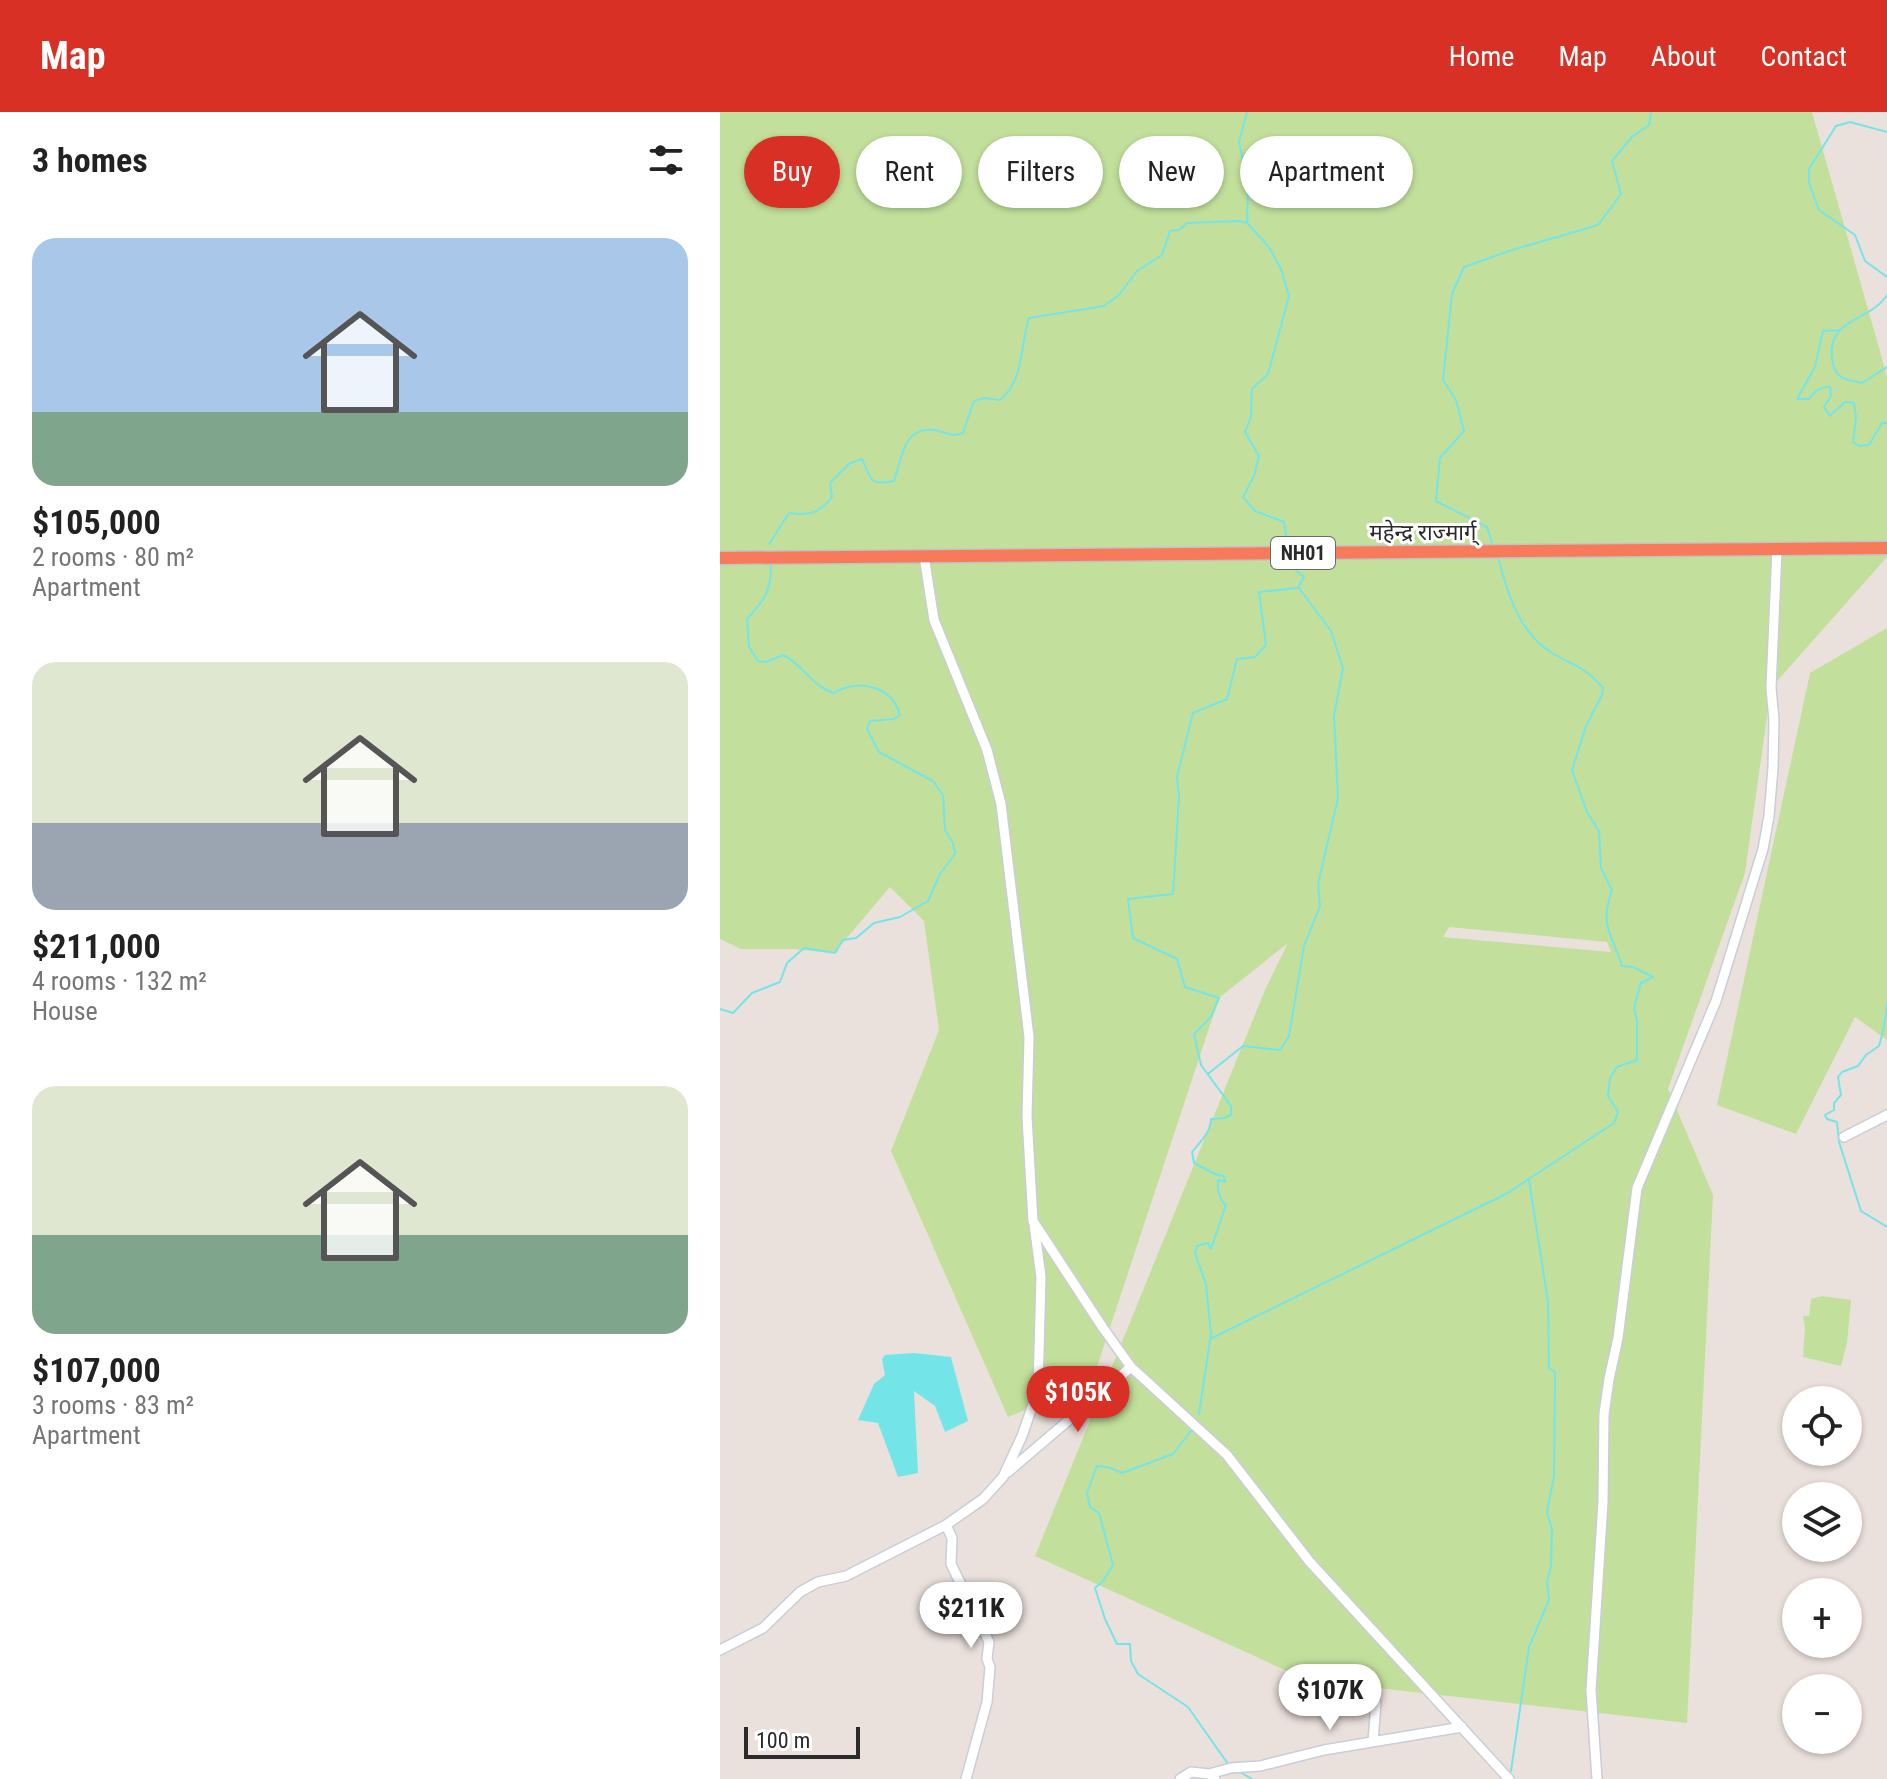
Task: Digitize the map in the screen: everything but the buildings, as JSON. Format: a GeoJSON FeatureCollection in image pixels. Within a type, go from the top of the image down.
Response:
{"type":"FeatureCollection","features":[{"type":"Feature","properties":{"kind":"highway","name":"महेन्द्र राज्मार्ग्"},"geometry":{"type":"LineString","coordinates":[[720,558],[1887,548]]}},
{"type":"Feature","properties":{"kind":"street"},"geometry":{"type":"LineString","coordinates":[[1597,1779],[1591,1690],[1603,1502],[1604,1414],[1609,1379],[1618,1338],[1637,1188],[1716,1001],[1763,849],[1773,768],[1771,688],[1777,549]]}},
{"type":"Feature","properties":{"kind":"street"},"geometry":{"type":"LineString","coordinates":[[924,556],[934,620],[987,750],[1001,804],[1029,1037],[1027,1117],[1033,1221],[1041,1277],[1038,1390],[1003,1477]]}},
{"type":"Feature","properties":{"kind":"street"},"geometry":{"type":"LineString","coordinates":[[1844,1137],[1887,1115]]}},
{"type":"Feature","properties":{"kind":"street"},"geometry":{"type":"LineString","coordinates":[[1033,1221],[1131,1367],[1227,1455],[1309,1561],[1509,1779]]}},
{"type":"Feature","properties":{"kind":"street"},"geometry":{"type":"LineString","coordinates":[[720,1650],[763,1628],[800,1592],[818,1582],[846,1576],[946,1525],[983,1499],[1003,1477],[1131,1367]]}},
{"type":"Feature","properties":{"kind":"street"},"geometry":{"type":"LineString","coordinates":[[946,1525],[952,1538],[951,1564],[989,1642],[987,1702],[966,1779]]}},
{"type":"Feature","properties":{"kind":"street"},"geometry":{"type":"LineString","coordinates":[[1290,1705],[1376,1703],[1373,1741]]}},
{"type":"Feature","properties":{"kind":"street"},"geometry":{"type":"LineString","coordinates":[[1180,1779],[1191,1772],[1212,1776],[1231,1768],[1260,1766],[1373,1741],[1462,1727]]}},
{"type":"Feature","properties":{"kind":"green space"},"geometry":{"type":"Polygon","coordinates":[[[720,112],[1812,112],[1887,376],[1887,557],[1771,688],[1745,873],[1668,1089],[1713,1195],[1687,1723],[1307,1680],[1035,1556],[1265,990],[1288,943],[1219,998],[1092,1382],[1008,1417],[891,1151],[939,1030],[924,921],[890,887],[834,953],[741,949],[720,939],[720,112]],[[1449,927],[1443,937],[1611,952],[1607,942],[1449,927]]]}},
{"type":"Feature","properties":{"kind":"green space"},"geometry":{"type":"Polygon","coordinates":[[[1887,628],[1887,1040],[1855,1017],[1796,1134],[1717,1105],[1810,673],[1887,628]]]}},
{"type":"Feature","properties":{"kind":"green space"},"geometry":{"type":"Polygon","coordinates":[[[1822,1296],[1851,1300],[1847,1343],[1841,1366],[1803,1357],[1803,1316],[1809,1316],[1811,1299],[1822,1296]]]}},
{"type":"Feature","properties":{"kind":"water"},"geometry":{"type":"Polygon","coordinates":[[[914,1353],[951,1357],[968,1421],[945,1432],[935,1406],[914,1391],[918,1473],[898,1477],[878,1423],[858,1420],[874,1384],[885,1375],[882,1359],[885,1355],[914,1353]]]}},
{"type":"Feature","properties":{"kind":"waterway"},"geometry":{"type":"LineString","coordinates":[[1247,112],[1239,142],[1248,183],[1247,223],[1269,247],[1281,269],[1289,296],[1268,374],[1252,389],[1251,417],[1245,432],[1259,456],[1254,476],[1243,497],[1255,511],[1284,522],[1287,541]]}},
{"type":"Feature","properties":{"kind":"waterway"},"geometry":{"type":"LineString","coordinates":[[1492,543],[1487,527],[1436,501],[1440,458],[1464,431],[1456,400],[1443,380],[1452,294],[1464,267],[1598,225],[1621,194],[1612,161],[1632,137],[1649,125],[1651,112]]}},
{"type":"Feature","properties":{"kind":"waterway"},"geometry":{"type":"LineString","coordinates":[[1887,132],[1850,122],[1836,126],[1809,169],[1809,183],[1819,210],[1855,235],[1865,261],[1887,277]]}},
{"type":"Feature","properties":{"kind":"waterway"},"geometry":{"type":"LineString","coordinates":[[769,544],[789,513],[814,512],[823,507],[832,497],[830,483],[850,463],[862,459],[871,479],[894,481],[906,444],[918,432],[963,433],[974,401],[984,398],[1000,400],[1008,392],[1017,373],[1029,318],[1104,306],[1119,295],[1137,271],[1162,255],[1170,231],[1179,230],[1187,223],[1247,223]]}},
{"type":"Feature","properties":{"kind":"waterway"},"geometry":{"type":"LineString","coordinates":[[1887,295],[1870,311],[1841,329],[1832,349],[1835,369],[1848,380],[1862,383],[1887,367]]}},
{"type":"Feature","properties":{"kind":"waterway"},"geometry":{"type":"LineString","coordinates":[[1840,330],[1823,331],[1815,367],[1797,399],[1809,399],[1823,387],[1830,387],[1831,396],[1824,407],[1830,416],[1845,402],[1854,403],[1853,442],[1859,446],[1869,445],[1882,423],[1887,423]]}},
{"type":"Feature","properties":{"kind":"waterway"},"geometry":{"type":"LineString","coordinates":[[1212,1338],[1506,1194],[1614,1123],[1618,1112],[1608,1096],[1610,1078],[1617,1067],[1637,1060],[1634,1008],[1641,983],[1653,977],[1633,967],[1622,966],[1608,930],[1607,913],[1612,890],[1601,868],[1599,831],[1587,812],[1572,770],[1586,726],[1603,688],[1584,671],[1541,645],[1531,634],[1516,611],[1498,557]]}},
{"type":"Feature","properties":{"kind":"waterway"},"geometry":{"type":"LineString","coordinates":[[1199,1414],[1211,1334],[1206,1284],[1195,1253],[1197,1246],[1208,1243],[1211,1249],[1226,1205],[1218,1187],[1218,1180],[1225,1182],[1224,1176],[1194,1163],[1192,1152],[1207,1133],[1211,1119],[1231,1115],[1231,1106],[1201,1065],[1194,1034],[1211,1017],[1219,998],[1185,987],[1177,959],[1133,938],[1128,899],[1173,894],[1179,797],[1177,777],[1193,713],[1227,699],[1237,659],[1255,657],[1266,645],[1259,592],[1298,588],[1304,577],[1286,562]]}},
{"type":"Feature","properties":{"kind":"waterway"},"geometry":{"type":"LineString","coordinates":[[720,1009],[733,1013],[752,993],[780,982],[787,963],[804,948],[835,953],[843,940],[856,938],[874,923],[900,917],[928,901],[940,874],[955,854],[945,830],[943,795],[933,781],[879,752],[867,729],[870,721],[894,719],[900,715],[890,697],[882,691],[863,686],[843,688],[834,693],[819,686],[783,655],[766,662],[758,661],[749,647],[747,619],[766,594],[771,564]]}},
{"type":"Feature","properties":{"kind":"waterway"},"geometry":{"type":"LineString","coordinates":[[1209,1073],[1243,1046],[1280,1050],[1289,1036],[1304,946],[1320,906],[1318,884],[1338,798],[1334,716],[1343,668],[1331,631],[1299,588]]}},
{"type":"Feature","properties":{"kind":"waterway"},"geometry":{"type":"LineString","coordinates":[[1887,1003],[1879,1046],[1866,1055],[1858,1066],[1842,1072],[1838,1077],[1841,1095],[1834,1103],[1834,1110],[1825,1115],[1827,1119],[1837,1122],[1839,1142],[1861,1211],[1887,1227]]}},
{"type":"Feature","properties":{"kind":"waterway"},"geometry":{"type":"LineString","coordinates":[[1511,1771],[1529,1647],[1549,1600],[1547,1582],[1551,1566],[1552,1529],[1547,1512],[1554,1476],[1555,1372],[1549,1368],[1548,1302],[1529,1180]]}},
{"type":"Feature","properties":{"kind":"waterway"},"geometry":{"type":"LineString","coordinates":[[1193,1428],[1173,1454],[1122,1473],[1097,1466],[1087,1493],[1090,1507],[1099,1513],[1113,1565],[1095,1588],[1117,1644],[1130,1644],[1131,1661],[1138,1674],[1188,1707],[1228,1764]]}},
{"type":"Feature","properties":{"kind":"waterway"},"geometry":{"type":"LineString","coordinates":[[1240,1772],[1252,1779]]}}]}
